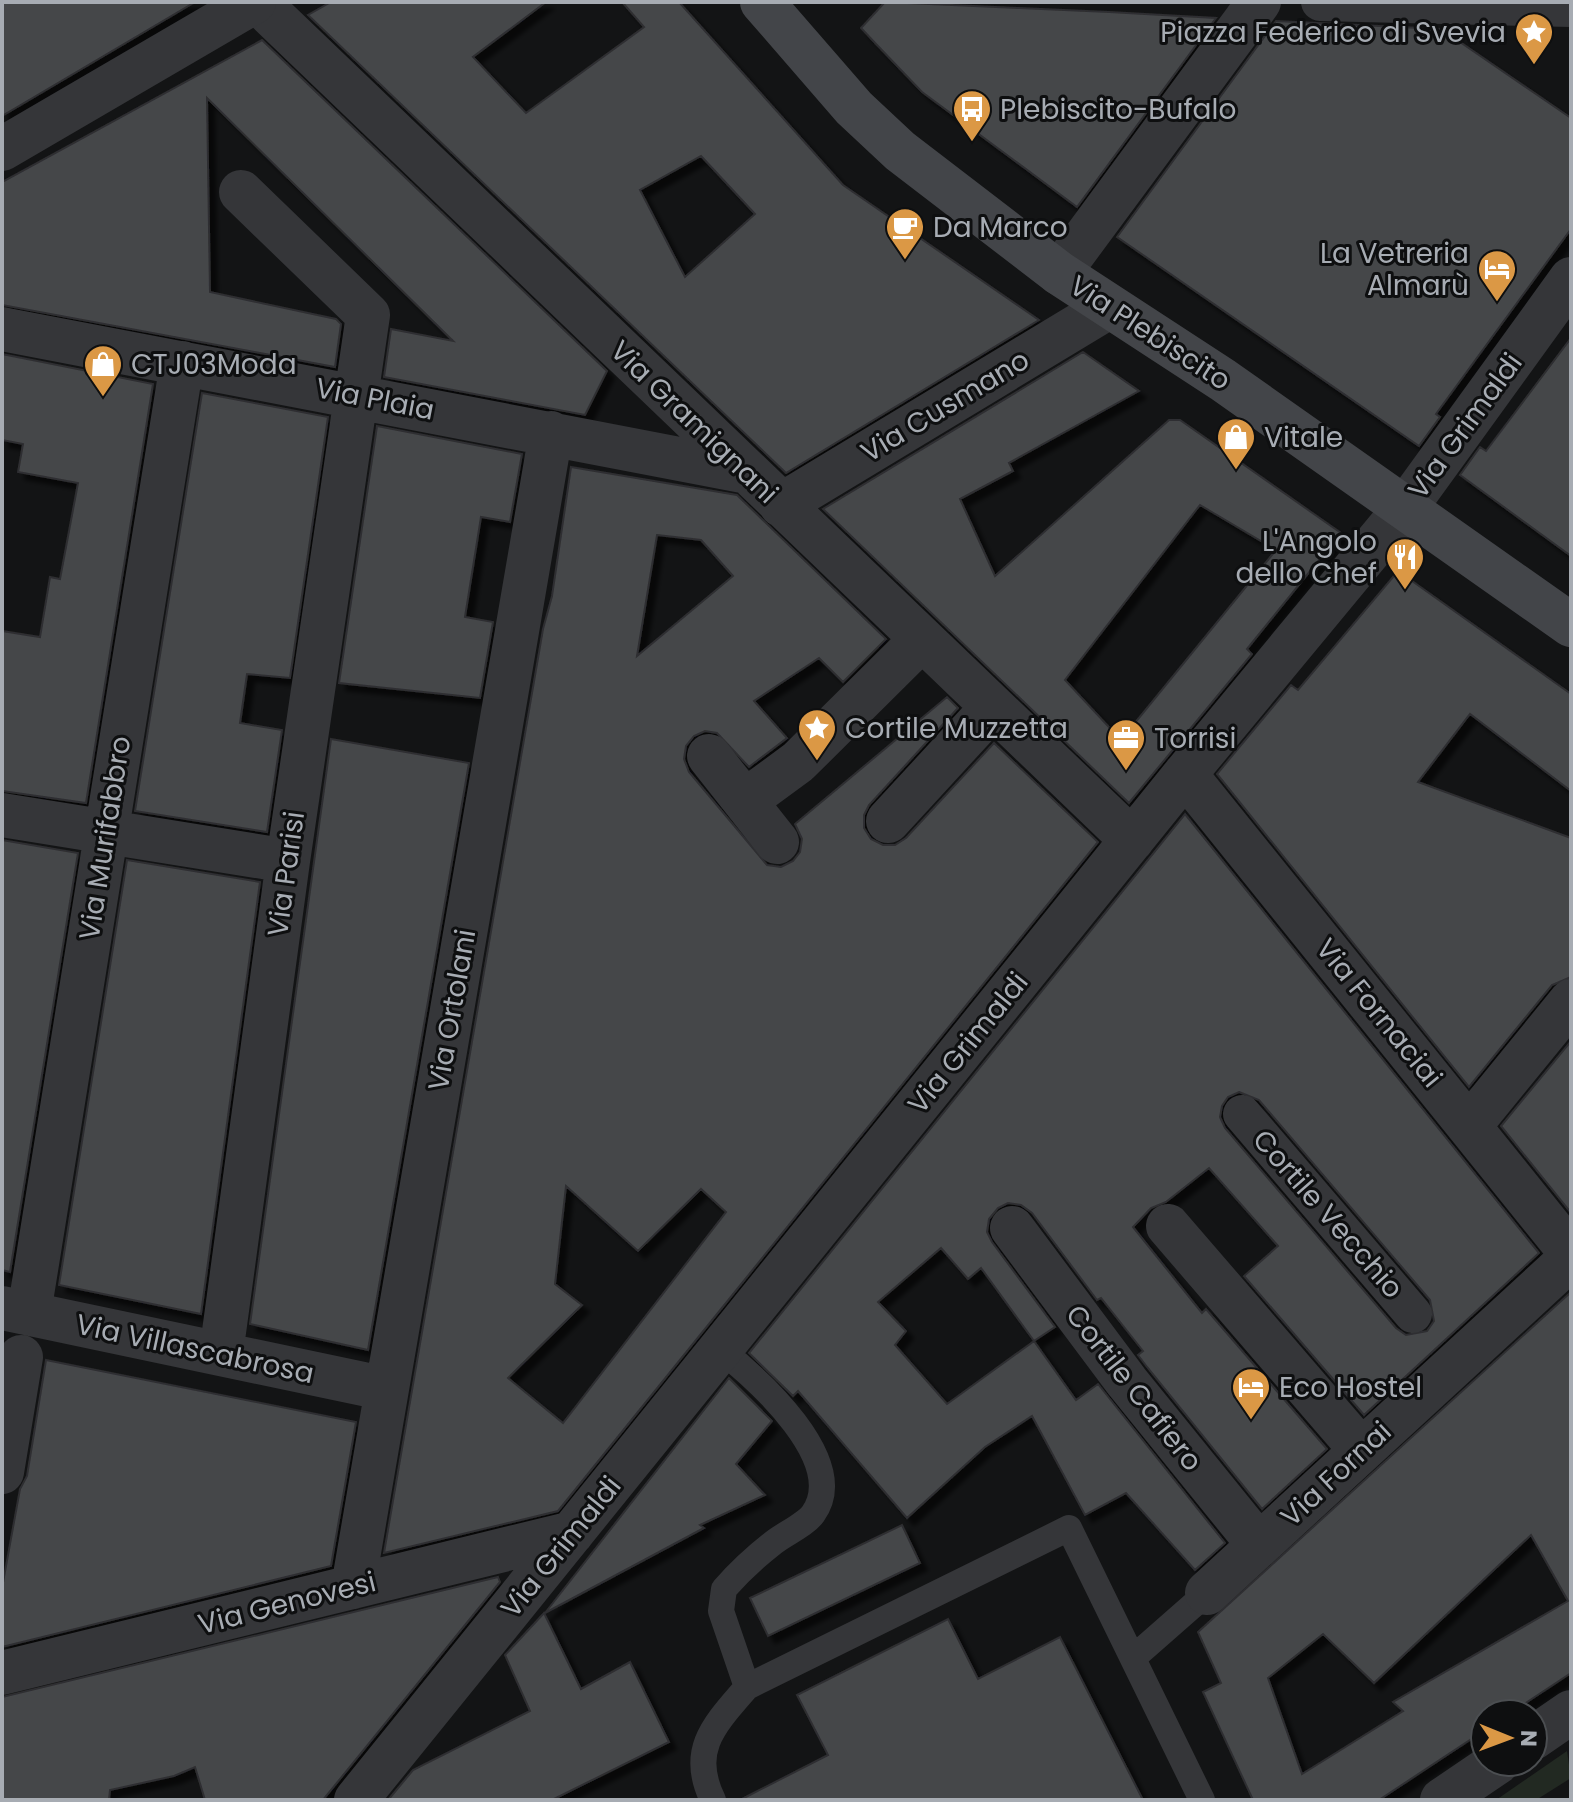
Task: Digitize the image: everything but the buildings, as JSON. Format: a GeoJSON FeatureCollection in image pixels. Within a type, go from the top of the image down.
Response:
{"type":"FeatureCollection","features":[{"type":"Feature","properties":{"kind":"main road","name":"Via Plebiscito"},"geometry":{"type":"LineString","coordinates":[[762,2],[854,108],[900,151],[1059,273],[1223,380],[1571,625]]}},
{"type":"Feature","properties":{"kind":"street"},"geometry":{"type":"LineString","coordinates":[[2,149],[256,2]]}},
{"type":"Feature","properties":{"kind":"street","name":"Via Gramignani"},"geometry":{"type":"LineString","coordinates":[[256,2],[1132,840]]}},
{"type":"Feature","properties":{"kind":"street"},"geometry":{"type":"LineString","coordinates":[[1320,2],[1571,8]]}},
{"type":"Feature","properties":{"kind":"street"},"geometry":{"type":"LineString","coordinates":[[1059,273],[1252,10]]}},
{"type":"Feature","properties":{"kind":"street","name":"Via Parisi"},"geometry":{"type":"LineString","coordinates":[[221,1354],[288,861],[368,315],[241,192]]}},
{"type":"Feature","properties":{"kind":"street","name":"Via Grimaldi"},"geometry":{"type":"LineString","coordinates":[[356,1800],[1185,774],[1406,507],[1571,279]]}},
{"type":"Feature","properties":{"kind":"street","name":"Via Cusmano"},"geometry":{"type":"LineString","coordinates":[[781,505],[1109,307]]}},
{"type":"Feature","properties":{"kind":"street","name":"Via Plaia"},"geometry":{"type":"LineString","coordinates":[[2,329],[355,394],[747,472]]}},
{"type":"Feature","properties":{"kind":"street","name":"Via Murifabbro"},"geometry":{"type":"LineString","coordinates":[[15,1310],[106,832],[182,363]]}},
{"type":"Feature","properties":{"kind":"street","name":"Via Ortolani"},"geometry":{"type":"LineString","coordinates":[[353,1587],[551,433]]}},
{"type":"Feature","properties":{"kind":"street"},"geometry":{"type":"LineString","coordinates":[[745,801],[798,762],[921,640]]}},
{"type":"Feature","properties":{"kind":"street"},"geometry":{"type":"LineString","coordinates":[[888,821],[992,708]]}},
{"type":"Feature","properties":{"kind":"street"},"geometry":{"type":"LineString","coordinates":[[709,756],[777,842]]}},
{"type":"Feature","properties":{"kind":"street","name":"Via Fornaciai"},"geometry":{"type":"LineString","coordinates":[[1185,774],[1470,1125],[1571,1256]]}},
{"type":"Feature","properties":{"kind":"street"},"geometry":{"type":"LineString","coordinates":[[2,815],[288,861]]}},
{"type":"Feature","properties":{"kind":"street"},"geometry":{"type":"LineString","coordinates":[[1470,1125],[1571,1001]]}},
{"type":"Feature","properties":{"kind":"street","name":"Cortile Vecchio"},"geometry":{"type":"LineString","coordinates":[[1242,1114],[1413,1314]]}},
{"type":"Feature","properties":{"kind":"street"},"geometry":{"type":"LineString","coordinates":[[1168,1226],[1361,1450]]}},
{"type":"Feature","properties":{"kind":"street","name":"Cortile Cafiero"},"geometry":{"type":"LineString","coordinates":[[1012,1228],[1127,1382],[1259,1545]]}},
{"type":"Feature","properties":{"kind":"street","name":"Via Fornai"},"geometry":{"type":"LineString","coordinates":[[1207,1593],[1571,1256]]}},
{"type":"Feature","properties":{"kind":"street","name":"Via Villascabrosa"},"geometry":{"type":"LineString","coordinates":[[15,1310],[387,1389]]}},
{"type":"Feature","properties":{"kind":"street"},"geometry":{"type":"LineString","coordinates":[[2,1472],[21,1357]]}},
{"type":"Feature","properties":{"kind":"street","name":"Via Genovesi"},"geometry":{"type":"LineString","coordinates":[[2,1673],[572,1533]]}},
{"type":"Feature","properties":{"kind":"street"},"geometry":{"type":"LineString","coordinates":[[1549,1727],[1571,1712]]}},
{"type":"Feature","properties":{"kind":"street"},"geometry":{"type":"LineString","coordinates":[[1442,1800],[1474,1778]]}},
{"type":"Feature","properties":{"kind":"lane"},"geometry":{"type":"LineString","coordinates":[[721,1350],[796,1423],[810,1445],[819,1473],[819,1494],[813,1514],[772,1543],[724,1589],[721,1611],[747,1687]]}},
{"type":"Feature","properties":{"kind":"lane"},"geometry":{"type":"LineString","coordinates":[[713,1800],[702,1777],[710,1730],[747,1687],[1069,1528],[1202,1800]]}},
{"type":"Feature","properties":{"kind":"lane"},"geometry":{"type":"LineString","coordinates":[[1133,1658],[1207,1593]]}},
{"type":"Feature","properties":{"kind":"shaded area"},"geometry":{"type":"Polygon","coordinates":[[[1567,1751],[1571,1778],[1536,1800],[1496,1800],[1528,1778],[1549,1778],[1549,1763],[1567,1751]]]}},
{"type":"Feature","properties":{"kind":"place","name":"Piazza Federico di Svevia"},"geometry":{"type":"Point","coordinates":[1534,66]}},
{"type":"Feature","properties":{"kind":"place","name":"Plebiscito-Bufalo"},"geometry":{"type":"Point","coordinates":[972,143]}},
{"type":"Feature","properties":{"kind":"place","name":"Da Marco"},"geometry":{"type":"Point","coordinates":[905,261]}},
{"type":"Feature","properties":{"kind":"place","name":"La Vetreria Almarù"},"geometry":{"type":"Point","coordinates":[1497,303]}},
{"type":"Feature","properties":{"kind":"place","name":"CTJ03Moda"},"geometry":{"type":"Point","coordinates":[103,398]}},
{"type":"Feature","properties":{"kind":"place","name":"Vitale"},"geometry":{"type":"Point","coordinates":[1236,471]}},
{"type":"Feature","properties":{"kind":"place","name":"L'Angolo dello Chef"},"geometry":{"type":"Point","coordinates":[1405,591]}},
{"type":"Feature","properties":{"kind":"place","name":"Cortile Muzzetta"},"geometry":{"type":"Point","coordinates":[817,762]}},
{"type":"Feature","properties":{"kind":"place","name":"Torrisi"},"geometry":{"type":"Point","coordinates":[1126,772]}},
{"type":"Feature","properties":{"kind":"place","name":"Eco Hostel"},"geometry":{"type":"Point","coordinates":[1251,1421]}}]}
